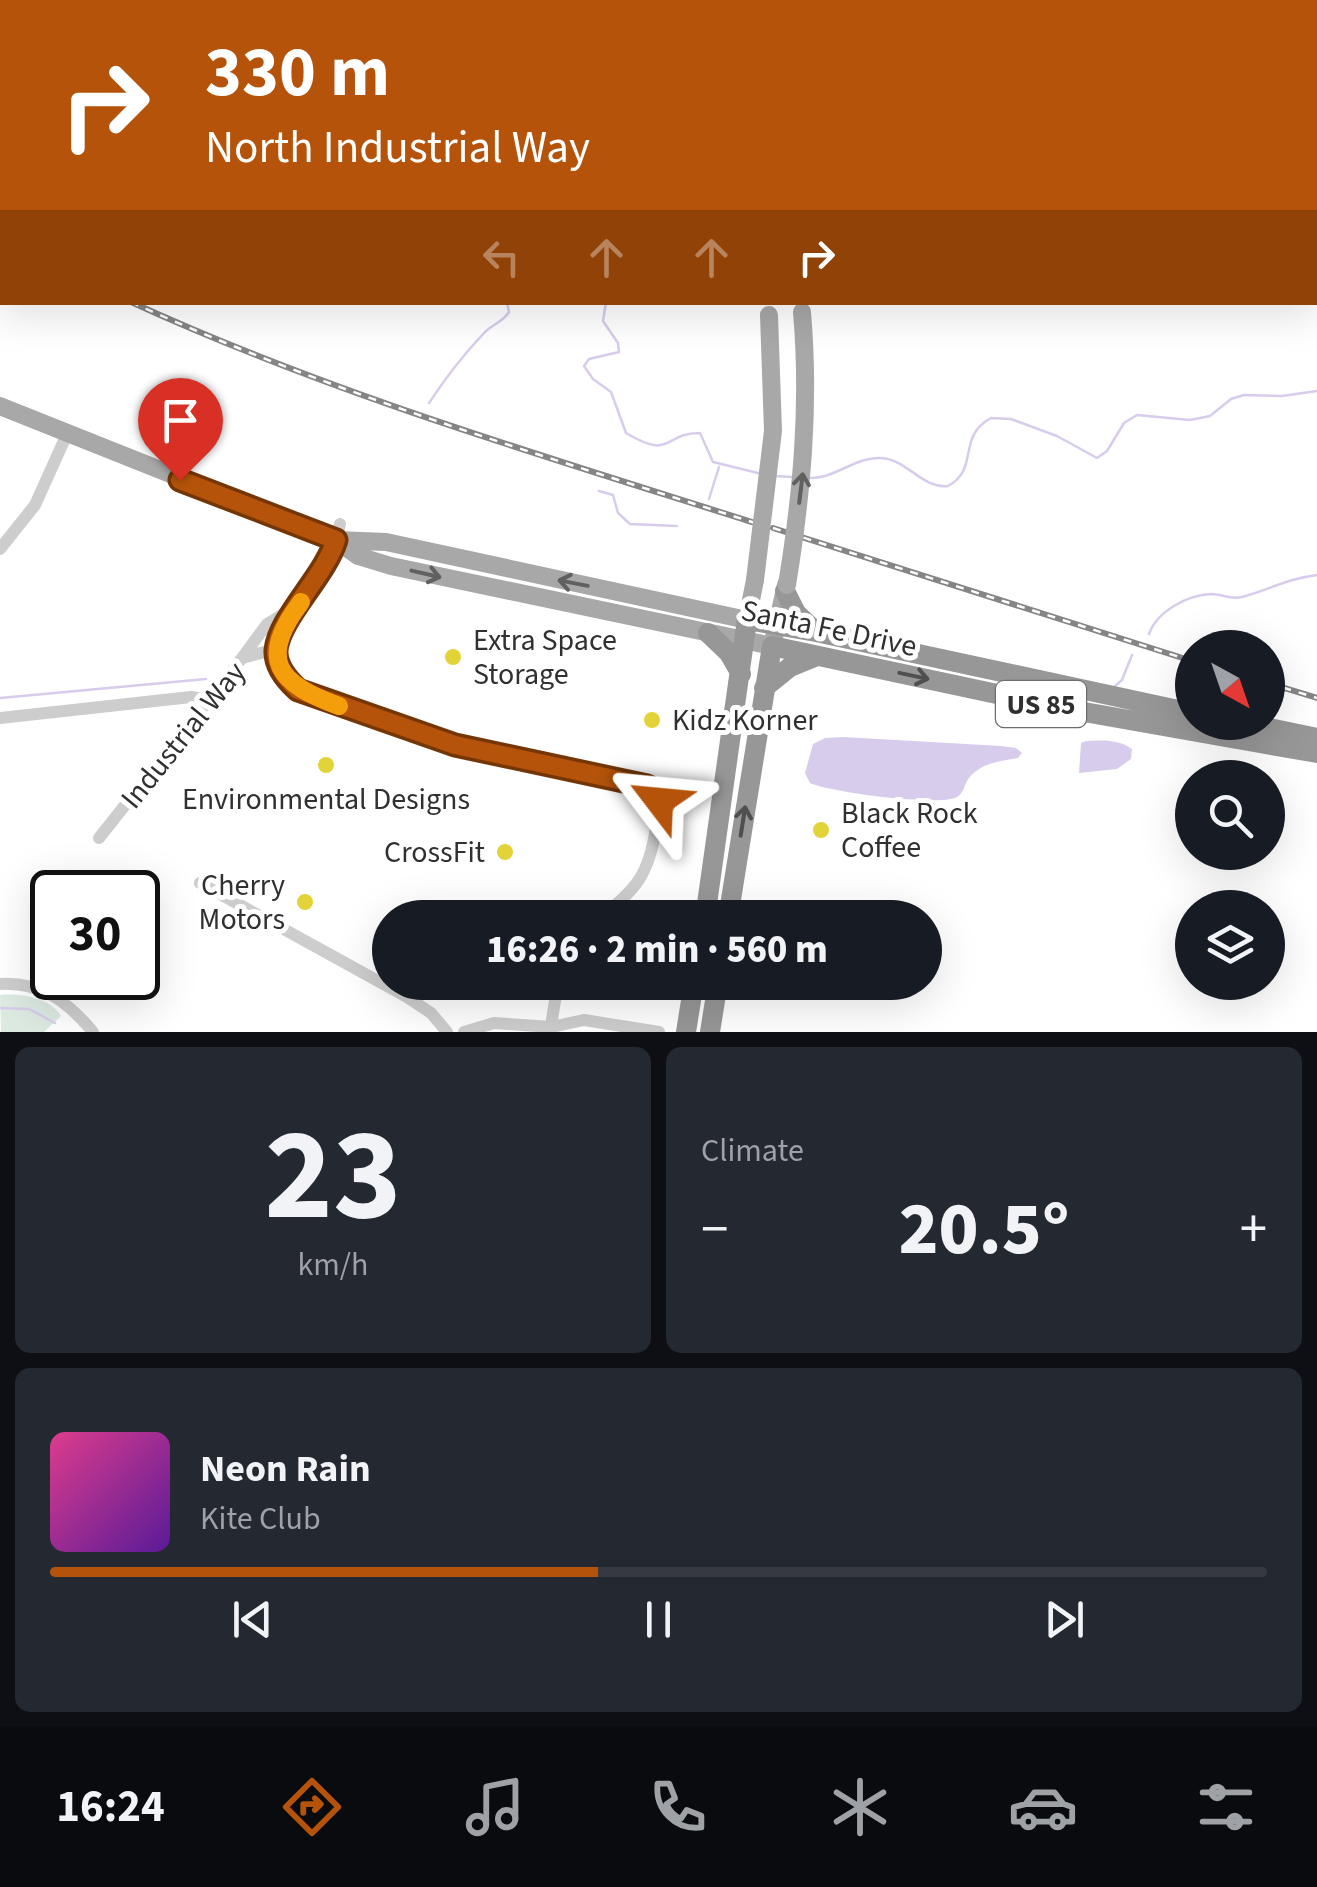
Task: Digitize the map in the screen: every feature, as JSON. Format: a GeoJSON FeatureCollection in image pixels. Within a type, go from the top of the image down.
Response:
{"type":"FeatureCollection","features":[{"type":"Feature","properties":{"kind":"highway"},"geometry":{"type":"LineString","coordinates":[[786,588],[796,614],[816,632]]}},
{"type":"Feature","properties":{"kind":"highway"},"geometry":{"type":"LineString","coordinates":[[710,622],[741,674]]}},
{"type":"Feature","properties":{"kind":"highway"},"geometry":{"type":"LineString","coordinates":[[708,900],[746,630]]}},
{"type":"Feature","properties":{"kind":"highway","name":"Santa Fe Drive"},"geometry":{"type":"LineString","coordinates":[[746,630],[774,636],[819,655],[1068,709],[1317,753]]}},
{"type":"Feature","properties":{"kind":"highway","name":"Santa Fe Drive"},"geometry":{"type":"LineString","coordinates":[[774,636],[816,632],[1175,709]]}},
{"type":"Feature","properties":{"kind":"highway"},"geometry":{"type":"LineString","coordinates":[[731,900],[774,636]]}},
{"type":"Feature","properties":{"kind":"highway"},"geometry":{"type":"LineString","coordinates":[[764,688],[790,667],[819,655]]}},
{"type":"Feature","properties":{"kind":"highway"},"geometry":{"type":"LineString","coordinates":[[1285,731],[1317,738]]}},
{"type":"Feature","properties":{"kind":"highway"},"geometry":{"type":"LineString","coordinates":[[686,1032],[691,1000]]}},
{"type":"Feature","properties":{"kind":"highway"},"geometry":{"type":"LineString","coordinates":[[710,1032],[715,1000]]}},
{"type":"Feature","properties":{"kind":"main road"},"geometry":{"type":"LineString","coordinates":[[774,636],[786,588],[805,452],[806,372],[801,307]]}},
{"type":"Feature","properties":{"kind":"main road"},"geometry":{"type":"LineString","coordinates":[[746,630],[773,431],[768,309]]}},
{"type":"Feature","properties":{"kind":"main road","name":"Santa Fe Drive"},"geometry":{"type":"LineString","coordinates":[[0,406],[338,532],[358,556],[392,566],[746,630]]}},
{"type":"Feature","properties":{"kind":"main road"},"geometry":{"type":"LineString","coordinates":[[710,622],[754,584]]}},
{"type":"Feature","properties":{"kind":"street"},"geometry":{"type":"LineString","coordinates":[[0,550],[35,505],[67,434]]}},
{"type":"Feature","properties":{"kind":"street"},"geometry":{"type":"LineString","coordinates":[[338,532],[329,561],[285,626],[276,649],[284,674],[298,690],[310,696],[455,745],[638,783],[656,792],[659,806],[645,873],[622,900]]}},
{"type":"Feature","properties":{"kind":"street"},"geometry":{"type":"LineString","coordinates":[[242,658],[267,624],[300,604]]}},
{"type":"Feature","properties":{"kind":"street","name":"Industrial Way"},"geometry":{"type":"LineString","coordinates":[[99,838],[242,658],[276,649]]}},
{"type":"Feature","properties":{"kind":"street"},"geometry":{"type":"LineString","coordinates":[[0,718],[191,696],[209,700]]}},
{"type":"Feature","properties":{"kind":"street"},"geometry":{"type":"LineString","coordinates":[[200,883],[407,997],[431,1013],[447,1032]]}},
{"type":"Feature","properties":{"kind":"street"},"geometry":{"type":"LineString","coordinates":[[0,984],[22,984],[53,994],[93,1032]]}},
{"type":"Feature","properties":{"kind":"street"},"geometry":{"type":"LineString","coordinates":[[554,1030],[556,1000]]}},
{"type":"Feature","properties":{"kind":"street"},"geometry":{"type":"LineString","coordinates":[[464,1032],[500,1023],[554,1030],[595,1021],[659,1032]]}},
{"type":"Feature","properties":{"kind":"shaded area"},"geometry":{"type":"Polygon","coordinates":[[[825,738],[1001,746],[1022,753],[1018,758],[979,769],[960,795],[947,800],[885,797],[810,783],[805,773],[813,744],[825,738]]]}},
{"type":"Feature","properties":{"kind":"shaded area"},"geometry":{"type":"Polygon","coordinates":[[[1081,743],[1121,743],[1132,749],[1131,759],[1117,769],[1079,773],[1081,743]]]}},
{"type":"Feature","properties":{"kind":"shaded area"},"geometry":{"type":"Polygon","coordinates":[[[0,995],[39,1000],[61,1016],[44,1032],[1,1032],[0,995]]]}},
{"type":"Feature","properties":{"kind":"waterway"},"geometry":{"type":"LineString","coordinates":[[429,403],[485,332],[507,315],[508,305]]}},
{"type":"Feature","properties":{"kind":"waterway"},"geometry":{"type":"LineString","coordinates":[[606,305],[603,321],[618,343],[619,352],[589,359],[584,366],[593,379],[611,392],[626,433],[652,445],[700,433],[713,462],[762,474]]}},
{"type":"Feature","properties":{"kind":"waterway"},"geometry":{"type":"LineString","coordinates":[[811,478],[829,475],[863,460],[881,458],[899,463],[930,483],[948,486],[963,471],[974,434],[991,418],[1011,419],[1057,436],[1097,458],[1107,451],[1124,423],[1137,415],[1190,420],[1210,416],[1231,399],[1244,395],[1282,396],[1317,391]]}},
{"type":"Feature","properties":{"kind":"waterway"},"geometry":{"type":"LineString","coordinates":[[709,499],[719,467]]}},
{"type":"Feature","properties":{"kind":"waterway"},"geometry":{"type":"LineString","coordinates":[[775,476],[792,477]]}},
{"type":"Feature","properties":{"kind":"waterway"},"geometry":{"type":"LineString","coordinates":[[599,491],[613,495],[618,513],[630,524],[677,526]]}},
{"type":"Feature","properties":{"kind":"waterway"},"geometry":{"type":"LineString","coordinates":[[1149,634],[1166,612],[1193,597],[1211,594],[1238,598],[1317,575]]}},
{"type":"Feature","properties":{"kind":"waterway"},"geometry":{"type":"LineString","coordinates":[[1115,686],[1122,680],[1132,655]]}},
{"type":"Feature","properties":{"kind":"waterway"},"geometry":{"type":"LineString","coordinates":[[0,698],[206,679]]}},
{"type":"Feature","properties":{"kind":"waterway"},"geometry":{"type":"LineString","coordinates":[[0,1008],[29,1009],[55,1023]]}},
{"type":"Feature","properties":{"kind":"railway"},"geometry":{"type":"LineString","coordinates":[[138,305],[361,395],[755,523]]}},
{"type":"Feature","properties":{"kind":"railway"},"geometry":{"type":"LineString","coordinates":[[773,528],[1175,656]]}},
{"type":"Feature","properties":{"kind":"railway"},"geometry":{"type":"LineString","coordinates":[[1285,688],[1317,698]]}},
{"type":"Feature","properties":{"kind":"slow traffic"},"geometry":{"type":"LineString","coordinates":[[301,602],[276,649],[279,664],[298,690],[339,706]]}},
{"type":"Feature","properties":{"kind":"place","name":"Extra Space Storage"},"geometry":{"type":"Point","coordinates":[453,657]}},
{"type":"Feature","properties":{"kind":"place","name":"Kidz Korner"},"geometry":{"type":"Point","coordinates":[652,720]}},
{"type":"Feature","properties":{"kind":"place","name":"Environmental Designs"},"geometry":{"type":"Point","coordinates":[326,765]}},
{"type":"Feature","properties":{"kind":"place","name":"Black Rock Coffee"},"geometry":{"type":"Point","coordinates":[821,830]}},
{"type":"Feature","properties":{"kind":"place","name":"CrossFit"},"geometry":{"type":"Point","coordinates":[505,852]}},
{"type":"Feature","properties":{"kind":"place","name":"Cherry Motors"},"geometry":{"type":"Point","coordinates":[305,902]}},
{"type":"Feature","properties":{"kind":"route"},"geometry":{"type":"LineString","coordinates":[[180,480],[336,540],[329,561],[285,626],[276,649],[284,674],[298,690],[455,745],[638,783],[656,792],[659,801]]}}]}
